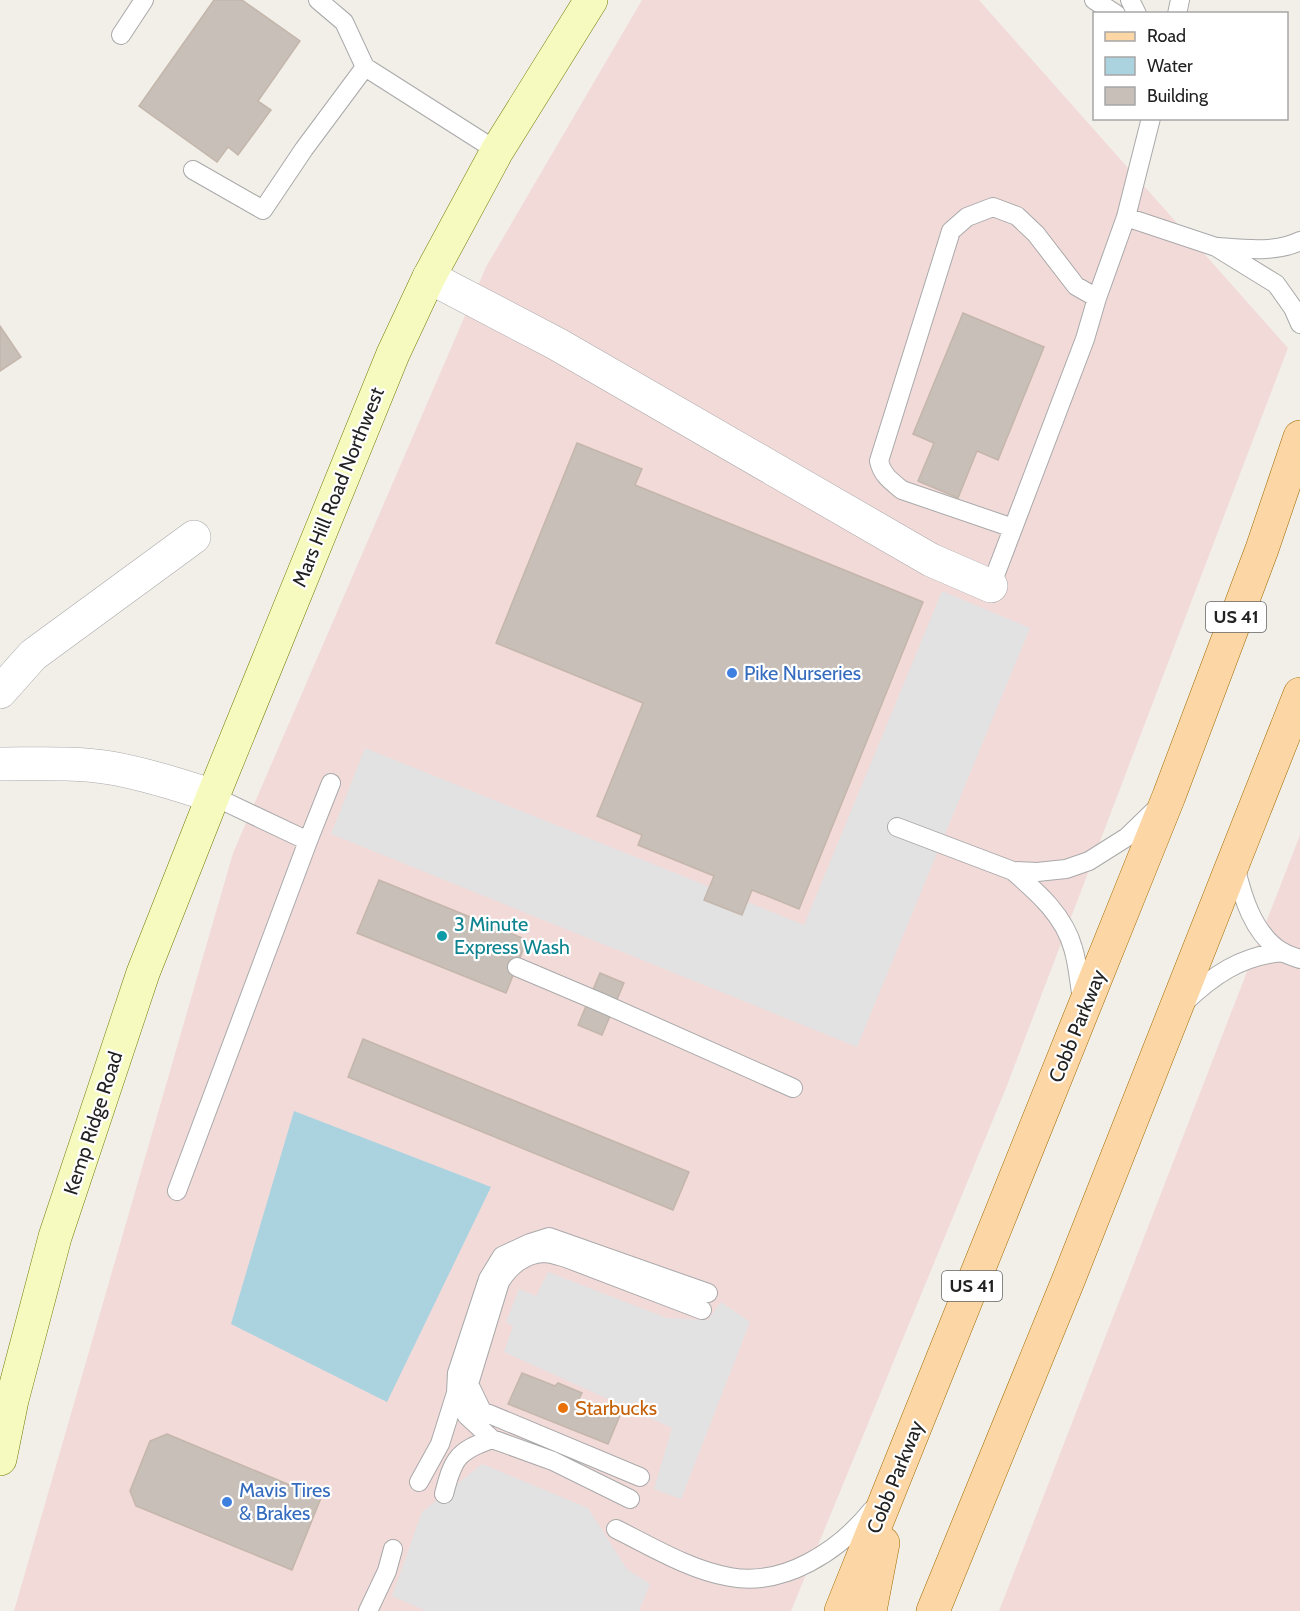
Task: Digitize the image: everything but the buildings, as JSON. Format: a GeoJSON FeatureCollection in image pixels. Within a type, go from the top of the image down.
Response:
{"type":"FeatureCollection","features":[{"type":"Feature","properties":{"kind":"main road","name":"Cobb Parkway"},"geometry":{"type":"LineString","coordinates":[[840,1611],[1169,796],[1262,549],[1300,437]]}},
{"type":"Feature","properties":{"kind":"main road"},"geometry":{"type":"LineString","coordinates":[[933,1611],[1063,1292],[1300,694]]}},
{"type":"Feature","properties":{"kind":"main road"},"geometry":{"type":"LineString","coordinates":[[870,1611],[891,1488]]}},
{"type":"Feature","properties":{"kind":"street","name":"Mars Hill Road Northwest"},"geometry":{"type":"LineString","coordinates":[[213,796],[393,354],[429,277],[497,151],[591,0]]}},
{"type":"Feature","properties":{"kind":"street"},"geometry":{"type":"LineString","coordinates":[[429,277],[557,344],[931,560],[991,586]]}},
{"type":"Feature","properties":{"kind":"street"},"geometry":{"type":"LineString","coordinates":[[0,692],[33,655],[194,537]]}},
{"type":"Feature","properties":{"kind":"street"},"geometry":{"type":"LineString","coordinates":[[0,764],[110,768],[171,782],[213,796]]}},
{"type":"Feature","properties":{"kind":"street","name":"Kemp Ridge Road"},"geometry":{"type":"LineString","coordinates":[[0,1459],[12,1400],[55,1237],[142,973],[213,796]]}},
{"type":"Feature","properties":{"kind":"lane"},"geometry":{"type":"LineString","coordinates":[[121,35],[144,0]]}},
{"type":"Feature","properties":{"kind":"lane"},"geometry":{"type":"LineString","coordinates":[[318,0],[344,22],[365,67],[497,151]]}},
{"type":"Feature","properties":{"kind":"lane"},"geometry":{"type":"LineString","coordinates":[[1094,0],[1113,12]]}},
{"type":"Feature","properties":{"kind":"lane"},"geometry":{"type":"LineString","coordinates":[[193,170],[263,210],[304,149],[365,67]]}},
{"type":"Feature","properties":{"kind":"lane"},"geometry":{"type":"LineString","coordinates":[[991,586],[1085,339],[1125,217],[1151,120]]}},
{"type":"Feature","properties":{"kind":"lane"},"geometry":{"type":"LineString","coordinates":[[1013,528],[902,490],[887,479],[880,468],[879,461],[951,231],[967,217],[993,207],[1017,216],[1036,234],[1076,286],[1097,298]]}},
{"type":"Feature","properties":{"kind":"lane"},"geometry":{"type":"LineString","coordinates":[[1125,217],[1216,247],[1276,284],[1293,308],[1300,324]]}},
{"type":"Feature","properties":{"kind":"lane"},"geometry":{"type":"LineString","coordinates":[[1216,247],[1256,250],[1291,245],[1300,241]]}},
{"type":"Feature","properties":{"kind":"lane"},"geometry":{"type":"LineString","coordinates":[[177,1191],[331,783]]}},
{"type":"Feature","properties":{"kind":"lane"},"geometry":{"type":"LineString","coordinates":[[213,796],[308,841]]}},
{"type":"Feature","properties":{"kind":"lane"},"geometry":{"type":"LineString","coordinates":[[897,827],[1013,871],[1037,872],[1066,869],[1089,861],[1127,837],[1169,796]]}},
{"type":"Feature","properties":{"kind":"lane"},"geometry":{"type":"LineString","coordinates":[[1234,860],[1243,895],[1261,933],[1272,944],[1292,956]]}},
{"type":"Feature","properties":{"kind":"lane"},"geometry":{"type":"LineString","coordinates":[[1013,871],[1038,892],[1059,918],[1073,946],[1084,1009]]}},
{"type":"Feature","properties":{"kind":"lane"},"geometry":{"type":"LineString","coordinates":[[1174,1013],[1209,981],[1238,962],[1252,957],[1292,956]]}},
{"type":"Feature","properties":{"kind":"lane"},"geometry":{"type":"LineString","coordinates":[[517,967],[793,1088]]}},
{"type":"Feature","properties":{"kind":"lane"},"geometry":{"type":"LineString","coordinates":[[419,1482],[440,1443],[456,1393],[457,1373],[488,1279],[502,1256],[549,1237],[708,1293]]}},
{"type":"Feature","properties":{"kind":"lane"},"geometry":{"type":"LineString","coordinates":[[640,1477],[482,1411],[469,1384],[500,1282],[507,1270],[519,1262],[541,1253],[553,1254],[702,1310]]}},
{"type":"Feature","properties":{"kind":"lane"},"geometry":{"type":"LineString","coordinates":[[456,1393],[467,1416],[492,1438],[553,1461],[630,1499]]}},
{"type":"Feature","properties":{"kind":"lane"},"geometry":{"type":"LineString","coordinates":[[444,1494],[451,1467],[461,1454],[476,1444],[492,1438]]}},
{"type":"Feature","properties":{"kind":"lane"},"geometry":{"type":"LineString","coordinates":[[616,1529],[707,1571],[730,1577],[765,1577],[784,1573],[825,1554],[864,1520],[891,1488]]}},
{"type":"Feature","properties":{"kind":"lane"},"geometry":{"type":"LineString","coordinates":[[368,1611],[387,1571],[393,1549]]}},
{"type":"Feature","properties":{"kind":"shaded area"},"geometry":{"type":"Polygon","coordinates":[[[642,0],[979,0],[1288,348],[1006,1088],[791,1611],[14,1611],[233,853],[486,267],[642,0]]]}},
{"type":"Feature","properties":{"kind":"shaded area"},"geometry":{"type":"Polygon","coordinates":[[[942,591],[1030,628],[857,1047],[331,834],[365,748],[804,925],[942,591]]]}},
{"type":"Feature","properties":{"kind":"shaded area"},"geometry":{"type":"Polygon","coordinates":[[[1300,835],[1300,1611],[999,1611],[1300,835]]]}},
{"type":"Feature","properties":{"kind":"shaded area"},"geometry":{"type":"Polygon","coordinates":[[[548,1272],[667,1318],[708,1320],[721,1302],[750,1322],[681,1499],[654,1489],[672,1428],[504,1352],[513,1326],[506,1322],[519,1289],[536,1296],[548,1272]]]}},
{"type":"Feature","properties":{"kind":"shaded area"},"geometry":{"type":"Polygon","coordinates":[[[482,1464],[588,1508],[627,1569],[650,1584],[639,1611],[426,1611],[392,1596],[422,1512],[482,1464]]]}},
{"type":"Feature","properties":{"kind":"water"},"geometry":{"type":"Polygon","coordinates":[[[294,1111],[491,1187],[387,1402],[231,1324],[294,1111]]]}},
{"type":"Feature","properties":{"kind":"place","name":"Pike Nurseries"},"geometry":{"type":"Point","coordinates":[732,673]}},
{"type":"Feature","properties":{"kind":"place","name":"3 Minute Express Wash"},"geometry":{"type":"Point","coordinates":[442,936]}},
{"type":"Feature","properties":{"kind":"place","name":"Starbucks"},"geometry":{"type":"Point","coordinates":[563,1408]}},
{"type":"Feature","properties":{"kind":"place","name":"Mavis Tires & Brakes"},"geometry":{"type":"Point","coordinates":[227,1502]}}]}
